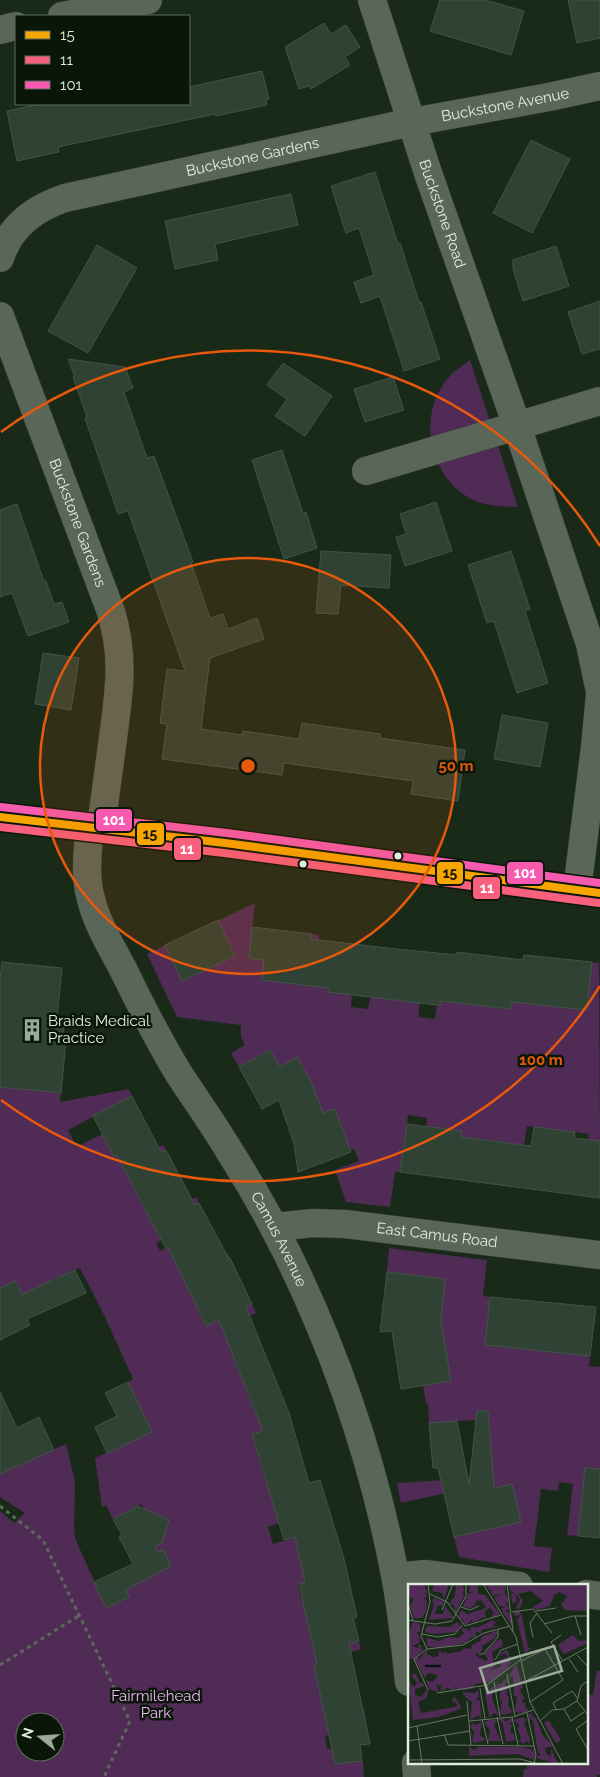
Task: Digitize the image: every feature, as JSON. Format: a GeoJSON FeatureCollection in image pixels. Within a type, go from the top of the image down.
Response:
{"type":"FeatureCollection","features":[{"type":"Feature","properties":{"kind":"main road"},"geometry":{"type":"LineString","coordinates":[[0,817],[96,826],[588,891]]}},
{"type":"Feature","properties":{"kind":"street"},"geometry":{"type":"LineString","coordinates":[[67,15],[148,0]]}},
{"type":"Feature","properties":{"kind":"street","name":"Buckstone Road"},"geometry":{"type":"LineString","coordinates":[[372,0],[590,644],[600,693],[595,747],[588,891]]}},
{"type":"Feature","properties":{"kind":"street"},"geometry":{"type":"LineString","coordinates":[[0,30],[15,26]]}},
{"type":"Feature","properties":{"kind":"street","name":"Buckstone Avenue"},"geometry":{"type":"LineString","coordinates":[[412,122],[600,86]]}},
{"type":"Feature","properties":{"kind":"street","name":"Buckstone Gardens"},"geometry":{"type":"LineString","coordinates":[[0,258],[8,239],[16,228],[30,215],[48,204],[65,198],[412,122]]}},
{"type":"Feature","properties":{"kind":"street","name":"Buckstone Gardens"},"geometry":{"type":"LineString","coordinates":[[0,316],[111,612],[119,640],[120,687],[96,826]]}},
{"type":"Feature","properties":{"kind":"street"},"geometry":{"type":"LineString","coordinates":[[366,470],[600,401]]}},
{"type":"Feature","properties":{"kind":"street","name":"Camus Avenue"},"geometry":{"type":"LineString","coordinates":[[96,826],[86,870],[95,913],[126,977],[157,1034],[180,1074],[231,1152],[274,1226],[314,1313],[355,1420],[376,1492],[396,1576],[408,1674]]}},
{"type":"Feature","properties":{"kind":"street","name":"East Camus Road"},"geometry":{"type":"LineString","coordinates":[[274,1226],[313,1223],[345,1224],[600,1255]]}},
{"type":"Feature","properties":{"kind":"street"},"geometry":{"type":"LineString","coordinates":[[396,1576],[425,1574],[503,1584]]}},
{"type":"Feature","properties":{"kind":"street"},"geometry":{"type":"LineString","coordinates":[[416,1764],[417,1777]]}},
{"type":"Feature","properties":{"kind":"path"},"geometry":{"type":"LineString","coordinates":[[0,1506],[43,1540],[130,1721],[104,1777]]}},
{"type":"Feature","properties":{"kind":"path"},"geometry":{"type":"LineString","coordinates":[[0,1664],[80,1616]]}},
{"type":"Feature","properties":{"kind":"green space"},"geometry":{"type":"Polygon","coordinates":[[[470,360],[518,507],[484,504],[466,496],[453,485],[443,472],[435,456],[431,440],[430,423],[433,406],[439,391],[449,377],[470,360]]]}},
{"type":"Feature","properties":{"kind":"green space"},"geometry":{"type":"Polygon","coordinates":[[[255,903],[249,958],[264,960],[306,985],[312,934],[319,935],[316,966],[352,994],[351,1007],[368,1009],[380,947],[387,948],[384,974],[420,1002],[418,1017],[435,1019],[437,1004],[440,1004],[446,954],[455,955],[450,1002],[510,1009],[516,959],[523,960],[533,989],[536,956],[544,957],[539,1005],[586,1010],[592,962],[599,963],[600,1141],[580,1195],[589,1134],[527,1126],[521,1166],[509,1165],[512,1143],[473,1138],[467,1181],[456,1179],[462,1131],[426,1127],[427,1118],[408,1115],[400,1172],[395,1172],[390,1207],[346,1202],[335,1170],[359,1161],[354,1149],[350,1150],[335,1109],[288,1125],[284,1115],[289,1114],[280,1067],[269,1050],[239,1067],[231,1053],[245,1045],[241,1037],[241,1025],[177,1017],[147,954],[255,903]]]}},
{"type":"Feature","properties":{"kind":"green space","name":"Fairmilehead Park"},"geometry":{"type":"Polygon","coordinates":[[[0,1087],[61,1093],[60,1102],[129,1089],[132,1096],[68,1130],[77,1147],[102,1134],[114,1157],[133,1146],[139,1158],[163,1145],[166,1150],[125,1171],[145,1210],[171,1211],[196,1197],[199,1203],[158,1224],[165,1239],[156,1243],[160,1251],[169,1247],[227,1253],[230,1258],[184,1280],[205,1325],[252,1304],[256,1313],[223,1330],[253,1407],[282,1396],[292,1423],[252,1435],[266,1483],[277,1480],[279,1523],[268,1527],[273,1544],[307,1534],[322,1552],[300,1558],[305,1582],[298,1584],[301,1599],[350,1588],[305,1609],[314,1651],[359,1641],[361,1649],[351,1652],[351,1656],[314,1665],[323,1708],[361,1700],[366,1722],[330,1728],[331,1735],[325,1736],[327,1749],[333,1749],[335,1764],[363,1761],[364,1777],[0,1777],[0,1511],[14,1523],[25,1513],[0,1497],[0,1474],[66,1444],[75,1482],[75,1538],[106,1608],[129,1597],[126,1589],[155,1546],[162,1543],[168,1524],[165,1518],[159,1515],[150,1520],[141,1504],[113,1519],[106,1505],[102,1507],[95,1458],[151,1432],[128,1382],[133,1379],[80,1268],[52,1280],[62,1303],[27,1319],[24,1298],[15,1281],[0,1288],[0,1087]]]}},
{"type":"Feature","properties":{"kind":"green space"},"geometry":{"type":"Polygon","coordinates":[[[389,1248],[487,1260],[483,1296],[490,1297],[485,1345],[527,1350],[530,1326],[547,1327],[549,1302],[552,1302],[546,1351],[590,1356],[589,1366],[600,1367],[600,1495],[582,1493],[578,1536],[567,1535],[573,1484],[559,1482],[558,1491],[541,1489],[534,1546],[552,1548],[549,1572],[459,1557],[454,1537],[520,1522],[493,1489],[491,1483],[401,1503],[397,1483],[493,1477],[489,1419],[429,1423],[428,1404],[426,1403],[423,1385],[442,1305],[445,1279],[387,1272],[389,1248]]]}},
{"type":"Feature","properties":{"kind":"green space"},"geometry":{"type":"Polygon","coordinates":[[[597,1670],[600,1671],[600,1775],[597,1775],[597,1777],[523,1777],[527,1764],[588,1764],[588,1694],[593,1695],[597,1670]]]}},
{"type":"Feature","properties":{"kind":"building"},"geometry":{"type":"Polygon","coordinates":[[[440,0],[485,0],[524,11],[511,55],[430,31],[440,0]]]}},
{"type":"Feature","properties":{"kind":"building"},"geometry":{"type":"Polygon","coordinates":[[[568,0],[600,0],[600,38],[577,43],[568,0]]]}},
{"type":"Feature","properties":{"kind":"building"},"geometry":{"type":"Polygon","coordinates":[[[324,23],[331,34],[346,25],[360,47],[345,57],[350,65],[311,89],[309,86],[299,89],[285,47],[324,23]]]}},
{"type":"Feature","properties":{"kind":"building"},"geometry":{"type":"Polygon","coordinates":[[[262,71],[269,99],[266,100],[267,105],[58,147],[59,152],[17,161],[7,111],[35,105],[190,105],[190,87],[262,71]]]}},
{"type":"Feature","properties":{"kind":"building"},"geometry":{"type":"Polygon","coordinates":[[[531,140],[570,159],[532,233],[493,213],[531,140]]]}},
{"type":"Feature","properties":{"kind":"building"},"geometry":{"type":"Polygon","coordinates":[[[375,172],[398,244],[400,243],[440,359],[404,371],[380,296],[361,303],[354,282],[374,275],[359,228],[346,233],[331,186],[375,172]]]}},
{"type":"Feature","properties":{"kind":"building"},"geometry":{"type":"Polygon","coordinates":[[[291,194],[298,225],[215,244],[218,260],[175,269],[165,221],[291,194]]]}},
{"type":"Feature","properties":{"kind":"building"},"geometry":{"type":"Polygon","coordinates":[[[97,245],[137,268],[88,353],[48,331],[97,245]]]}},
{"type":"Feature","properties":{"kind":"building"},"geometry":{"type":"Polygon","coordinates":[[[556,246],[569,286],[523,301],[513,269],[513,260],[556,246]]]}},
{"type":"Feature","properties":{"kind":"building"},"geometry":{"type":"Polygon","coordinates":[[[600,301],[600,349],[582,354],[568,312],[600,301]]]}},
{"type":"Feature","properties":{"kind":"building"},"geometry":{"type":"Polygon","coordinates":[[[68,359],[125,367],[133,388],[124,392],[147,458],[154,456],[193,562],[191,563],[210,618],[223,614],[228,629],[257,618],[264,639],[210,658],[201,729],[242,735],[243,731],[299,739],[302,723],[380,734],[380,738],[465,750],[458,801],[411,794],[413,781],[284,763],[282,775],[162,759],[167,724],[160,723],[167,669],[185,671],[128,511],[118,514],[85,418],[87,417],[68,359]]]}},
{"type":"Feature","properties":{"kind":"building"},"geometry":{"type":"Polygon","coordinates":[[[283,363],[332,396],[305,436],[275,416],[287,399],[267,385],[283,363]]]}},
{"type":"Feature","properties":{"kind":"building"},"geometry":{"type":"Polygon","coordinates":[[[393,377],[404,410],[365,422],[354,389],[393,377]]]}},
{"type":"Feature","properties":{"kind":"building"},"geometry":{"type":"Polygon","coordinates":[[[282,450],[303,513],[306,512],[317,548],[284,559],[252,460],[282,450]]]}},
{"type":"Feature","properties":{"kind":"building"},"geometry":{"type":"Polygon","coordinates":[[[436,502],[452,551],[405,566],[396,537],[406,534],[400,514],[436,502]]]}},
{"type":"Feature","properties":{"kind":"building"},"geometry":{"type":"Polygon","coordinates":[[[17,504],[54,604],[62,602],[69,622],[28,636],[12,593],[0,597],[0,510],[17,504]]]}},
{"type":"Feature","properties":{"kind":"building"},"geometry":{"type":"Polygon","coordinates":[[[321,551],[391,555],[389,588],[341,585],[338,614],[316,613],[321,551]]]}},
{"type":"Feature","properties":{"kind":"building"},"geometry":{"type":"Polygon","coordinates":[[[511,551],[530,609],[525,611],[548,683],[517,693],[494,621],[487,623],[468,565],[511,551]]]}},
{"type":"Feature","properties":{"kind":"building"},"geometry":{"type":"Polygon","coordinates":[[[43,653],[79,658],[71,710],[35,704],[43,653]]]}},
{"type":"Feature","properties":{"kind":"building"},"geometry":{"type":"Polygon","coordinates":[[[502,715],[548,723],[540,767],[494,759],[502,715]]]}},
{"type":"Feature","properties":{"kind":"building"},"geometry":{"type":"Polygon","coordinates":[[[218,920],[235,956],[182,981],[165,945],[218,920]]]}},
{"type":"Feature","properties":{"kind":"building"},"geometry":{"type":"Polygon","coordinates":[[[252,927],[312,934],[311,939],[387,948],[457,955],[457,952],[523,960],[524,955],[592,962],[587,1010],[511,1002],[510,1009],[441,1001],[440,1005],[437,1005],[328,992],[328,988],[262,980],[264,960],[249,958],[252,927]]]}},
{"type":"Feature","properties":{"kind":"building","name":"Braids Medical Practice"},"geometry":{"type":"Polygon","coordinates":[[[2,962],[62,968],[56,1027],[64,1027],[62,1039],[66,1040],[61,1093],[0,1087],[0,978],[2,962]]]}},
{"type":"Feature","properties":{"kind":"building"},"geometry":{"type":"Polygon","coordinates":[[[270,1050],[280,1067],[297,1057],[312,1084],[323,1113],[335,1109],[351,1152],[298,1172],[294,1144],[279,1100],[262,1109],[239,1067],[270,1050]]]}},
{"type":"Feature","properties":{"kind":"building"},"geometry":{"type":"Polygon","coordinates":[[[132,1096],[161,1152],[166,1150],[195,1205],[199,1203],[230,1258],[252,1304],[246,1307],[289,1413],[309,1483],[320,1480],[344,1559],[357,1617],[353,1618],[359,1641],[349,1644],[370,1744],[360,1745],[362,1761],[335,1764],[314,1665],[317,1664],[299,1584],[305,1582],[295,1537],[284,1540],[252,1434],[263,1431],[219,1320],[206,1326],[168,1247],[166,1249],[117,1155],[114,1157],[93,1116],[132,1096]]]}},
{"type":"Feature","properties":{"kind":"building"},"geometry":{"type":"Polygon","coordinates":[[[407,1124],[462,1131],[461,1137],[531,1146],[534,1127],[575,1132],[574,1138],[600,1141],[600,1198],[400,1172],[407,1124]]]}},
{"type":"Feature","properties":{"kind":"building"},"geometry":{"type":"Polygon","coordinates":[[[75,1270],[86,1293],[27,1319],[30,1325],[0,1340],[0,1288],[15,1281],[22,1294],[75,1270]]]}},
{"type":"Feature","properties":{"kind":"building"},"geometry":{"type":"Polygon","coordinates":[[[387,1272],[445,1279],[441,1321],[451,1381],[401,1389],[392,1331],[380,1332],[387,1272]]]}},
{"type":"Feature","properties":{"kind":"building"},"geometry":{"type":"Polygon","coordinates":[[[490,1297],[596,1307],[590,1356],[485,1345],[490,1297]]]}},
{"type":"Feature","properties":{"kind":"building"},"geometry":{"type":"Polygon","coordinates":[[[128,1382],[152,1432],[107,1453],[95,1427],[117,1416],[105,1393],[128,1382]]]}},
{"type":"Feature","properties":{"kind":"building"},"geometry":{"type":"Polygon","coordinates":[[[0,1392],[17,1428],[39,1417],[54,1450],[0,1474],[0,1392]]]}},
{"type":"Feature","properties":{"kind":"building"},"geometry":{"type":"Polygon","coordinates":[[[477,1411],[488,1411],[494,1488],[512,1484],[521,1522],[454,1537],[438,1468],[433,1468],[429,1423],[457,1421],[469,1484],[477,1411]]]}},
{"type":"Feature","properties":{"kind":"building"},"geometry":{"type":"Polygon","coordinates":[[[585,1468],[600,1469],[600,1538],[578,1536],[585,1468]]]}},
{"type":"Feature","properties":{"kind":"building"},"geometry":{"type":"Polygon","coordinates":[[[138,1506],[169,1520],[162,1543],[155,1546],[158,1552],[164,1550],[171,1566],[126,1590],[129,1597],[106,1608],[94,1582],[133,1564],[119,1537],[122,1535],[113,1519],[138,1506]]]}},
{"type":"Feature","properties":{"kind":"transit line","name":"101"},"geometry":{"type":"LineString","coordinates":[[1,807],[227,833],[600,883]]}},
{"type":"Feature","properties":{"kind":"transit line","name":"15"},"geometry":{"type":"LineString","coordinates":[[0,817],[225,843],[600,893]]}},
{"type":"Feature","properties":{"kind":"transit line","name":"11"},"geometry":{"type":"LineString","coordinates":[[0,827],[224,853],[599,903]]}},
{"type":"Feature","properties":{"kind":"place","name":"Braids Medical Practice"},"geometry":{"type":"Point","coordinates":[32,1030]}}]}
